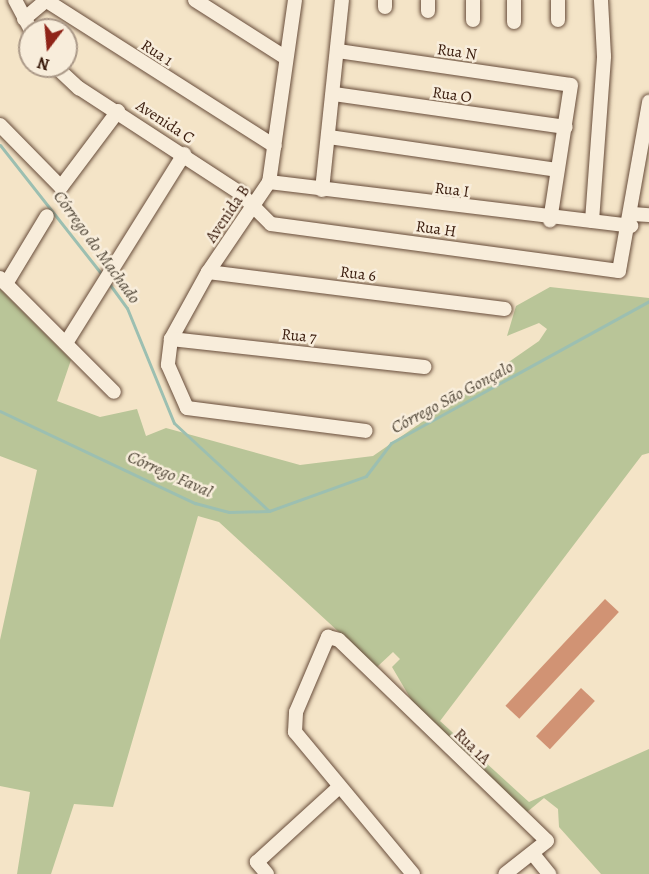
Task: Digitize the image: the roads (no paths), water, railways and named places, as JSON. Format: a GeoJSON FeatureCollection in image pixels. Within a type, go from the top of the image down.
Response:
{"type":"FeatureCollection","features":[{"type":"Feature","properties":{"kind":"street"},"geometry":{"type":"LineString","coordinates":[[15,0],[24,18]]}},
{"type":"Feature","properties":{"kind":"street"},"geometry":{"type":"LineString","coordinates":[[195,0],[286,58]]}},
{"type":"Feature","properties":{"kind":"street","name":"Avenida B"},"geometry":{"type":"LineString","coordinates":[[295,0],[269,182],[254,209],[208,272],[171,339],[168,365],[187,408],[366,431]]}},
{"type":"Feature","properties":{"kind":"street"},"geometry":{"type":"LineString","coordinates":[[322,190],[330,137],[342,0]]}},
{"type":"Feature","properties":{"kind":"street"},"geometry":{"type":"LineString","coordinates":[[473,0],[473,20]]}},
{"type":"Feature","properties":{"kind":"street"},"geometry":{"type":"LineString","coordinates":[[514,0],[514,22]]}},
{"type":"Feature","properties":{"kind":"street"},"geometry":{"type":"LineString","coordinates":[[558,0],[558,20]]}},
{"type":"Feature","properties":{"kind":"street"},"geometry":{"type":"LineString","coordinates":[[592,221],[604,56],[601,0]]}},
{"type":"Feature","properties":{"kind":"street","name":"Rua 1"},"geometry":{"type":"LineString","coordinates":[[33,18],[47,1],[275,146]]}},
{"type":"Feature","properties":{"kind":"street","name":"Rua N"},"geometry":{"type":"LineString","coordinates":[[338,51],[571,85],[566,128]]}},
{"type":"Feature","properties":{"kind":"street","name":"Avenida C"},"geometry":{"type":"LineString","coordinates":[[72,78],[184,154],[254,209]]}},
{"type":"Feature","properties":{"kind":"street","name":"Rua O"},"geometry":{"type":"LineString","coordinates":[[334,94],[566,128]]}},
{"type":"Feature","properties":{"kind":"street"},"geometry":{"type":"LineString","coordinates":[[649,102],[632,220],[649,215]]}},
{"type":"Feature","properties":{"kind":"street"},"geometry":{"type":"LineString","coordinates":[[0,125],[61,187],[118,111]]}},
{"type":"Feature","properties":{"kind":"street"},"geometry":{"type":"LineString","coordinates":[[550,219],[566,128]]}},
{"type":"Feature","properties":{"kind":"street"},"geometry":{"type":"LineString","coordinates":[[330,137],[557,170]]}},
{"type":"Feature","properties":{"kind":"street"},"geometry":{"type":"LineString","coordinates":[[66,343],[184,154]]}},
{"type":"Feature","properties":{"kind":"street","name":"Rua I"},"geometry":{"type":"LineString","coordinates":[[269,182],[550,219],[632,220]]}},
{"type":"Feature","properties":{"kind":"street","name":"Rua H"},"geometry":{"type":"LineString","coordinates":[[254,209],[271,224],[619,271],[632,220]]}},
{"type":"Feature","properties":{"kind":"street"},"geometry":{"type":"LineString","coordinates":[[47,216],[3,281],[114,392]]}},
{"type":"Feature","properties":{"kind":"street","name":"Rua 6"},"geometry":{"type":"LineString","coordinates":[[208,272],[505,309]]}},
{"type":"Feature","properties":{"kind":"street","name":"Rua 7"},"geometry":{"type":"LineString","coordinates":[[171,339],[424,367]]}},
{"type":"Feature","properties":{"kind":"street","name":"Rua 1A"},"geometry":{"type":"LineString","coordinates":[[339,787],[295,732],[296,712],[328,637],[339,640],[547,841],[533,854]]}},
{"type":"Feature","properties":{"kind":"street"},"geometry":{"type":"LineString","coordinates":[[267,874],[258,862],[339,787],[412,874]]}},
{"type":"Feature","properties":{"kind":"street"},"geometry":{"type":"LineString","coordinates":[[505,874],[533,854],[549,874]]}},
{"type":"Feature","properties":{"kind":"waterway","name":"Córrego do Machado"},"geometry":{"type":"LineString","coordinates":[[0,145],[104,277]]}},
{"type":"Feature","properties":{"kind":"waterway","name":"Córrego do Machado"},"geometry":{"type":"LineString","coordinates":[[108,282],[127,308],[174,423],[269,511]]}},
{"type":"Feature","properties":{"kind":"waterway","name":"Córrego São Gonçalo"},"geometry":{"type":"LineString","coordinates":[[0,411],[195,503],[229,512],[269,511],[366,476],[391,443],[649,301]]}},
{"type":"Feature","properties":{"kind":"water label","name":"Córrego Faval"},"geometry":{"type":"Point","coordinates":[170,474]}}]}
